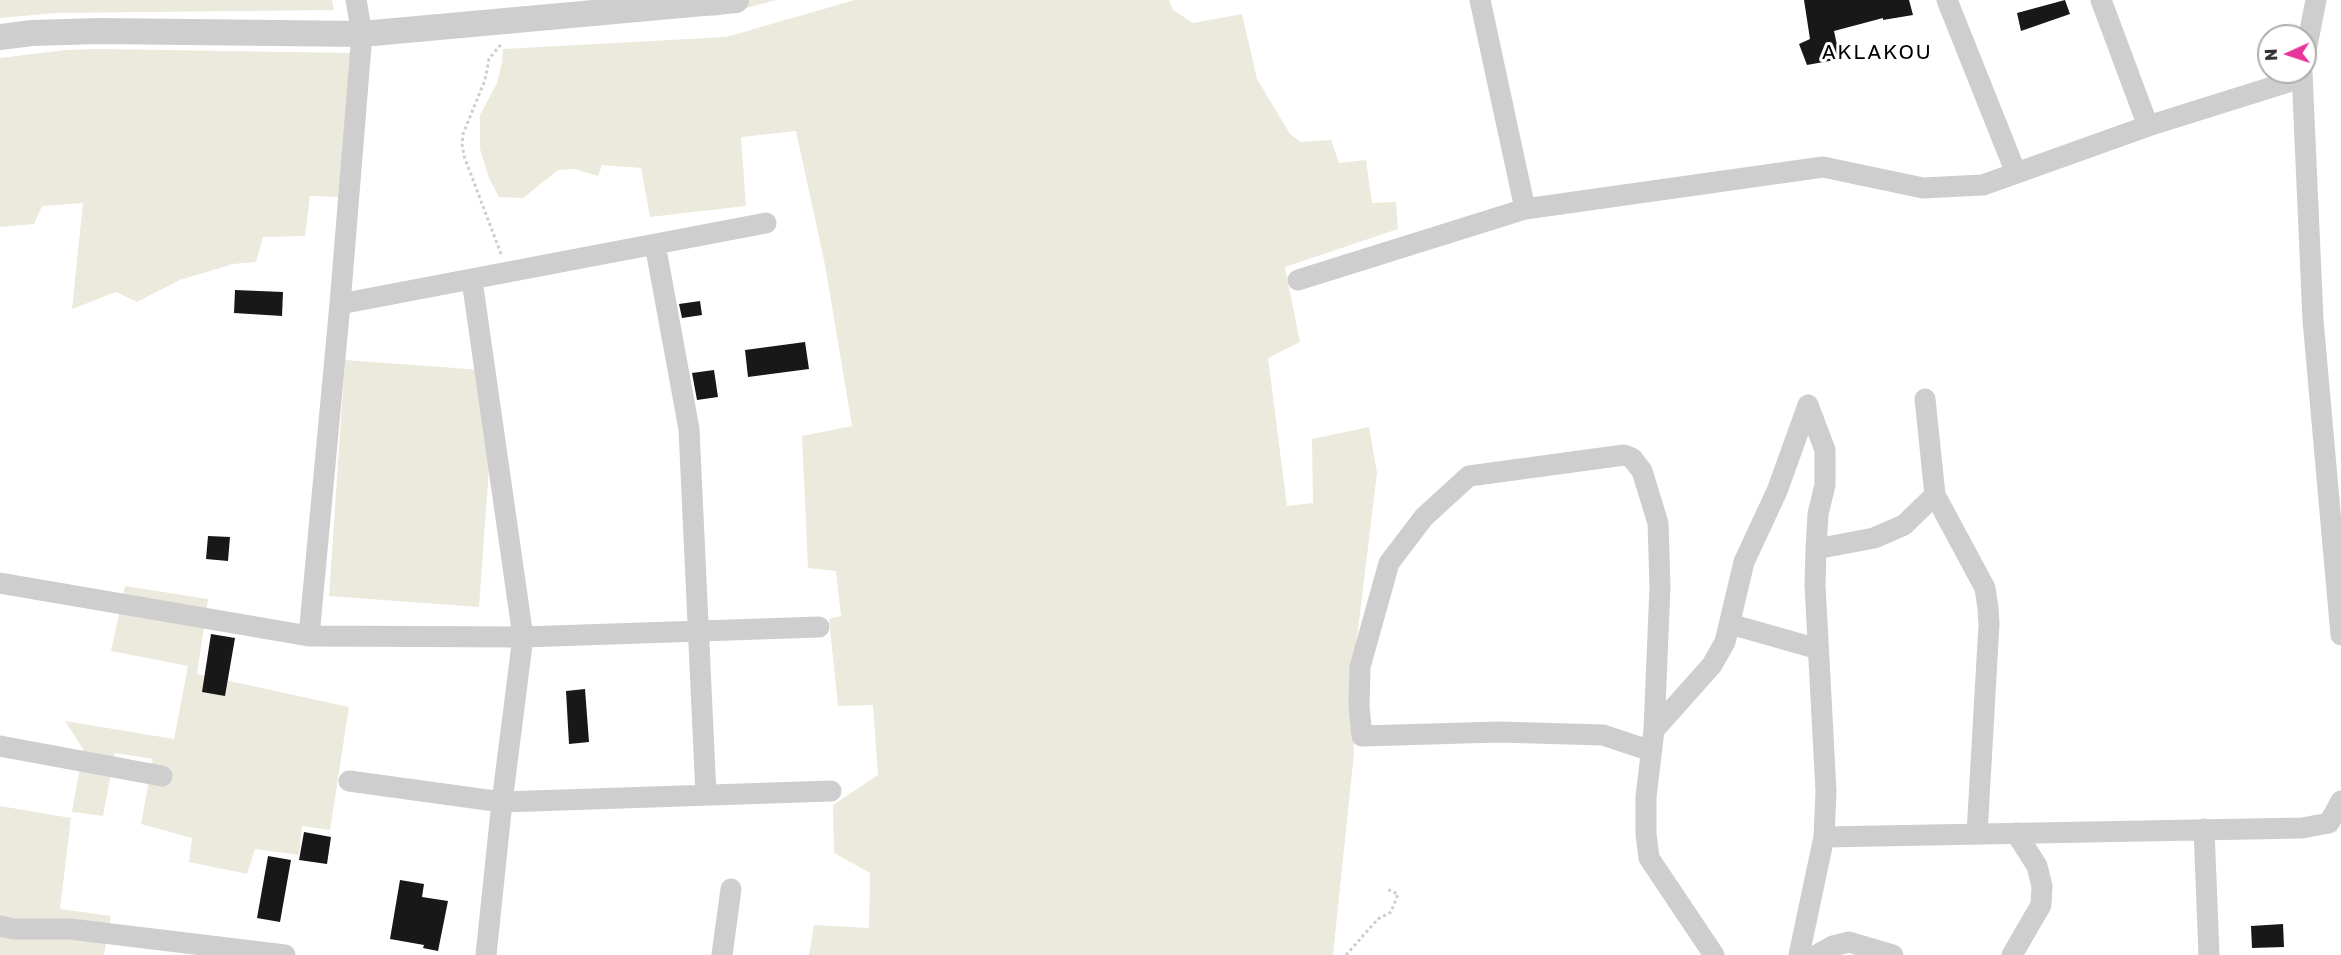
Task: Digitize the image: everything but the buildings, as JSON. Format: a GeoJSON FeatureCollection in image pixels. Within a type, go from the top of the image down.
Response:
{"type":"FeatureCollection","features":[{"type":"Feature","properties":{"kind":"street"},"geometry":{"type":"LineString","coordinates":[[309,636],[362,34],[356,0]]}},
{"type":"Feature","properties":{"kind":"street"},"geometry":{"type":"LineString","coordinates":[[0,37],[32,33],[100,31],[362,34],[736,0]]}},
{"type":"Feature","properties":{"kind":"street"},"geometry":{"type":"LineString","coordinates":[[1480,0],[1525,209]]}},
{"type":"Feature","properties":{"kind":"street"},"geometry":{"type":"LineString","coordinates":[[1947,0],[2016,173]]}},
{"type":"Feature","properties":{"kind":"street"},"geometry":{"type":"LineString","coordinates":[[2102,0],[2148,126]]}},
{"type":"Feature","properties":{"kind":"street"},"geometry":{"type":"LineString","coordinates":[[2311,24],[2316,0]]}},
{"type":"Feature","properties":{"kind":"street"},"geometry":{"type":"LineString","coordinates":[[1298,280],[1525,209],[1823,167],[1923,188],[1983,185],[2274,84]]}},
{"type":"Feature","properties":{"kind":"street"},"geometry":{"type":"LineString","coordinates":[[2301,84],[2313,320],[2341,635]]}},
{"type":"Feature","properties":{"kind":"street"},"geometry":{"type":"LineString","coordinates":[[340,304],[766,223]]}},
{"type":"Feature","properties":{"kind":"street"},"geometry":{"type":"LineString","coordinates":[[655,244],[689,429],[706,795]]}},
{"type":"Feature","properties":{"kind":"street"},"geometry":{"type":"LineString","coordinates":[[472,280],[523,637],[486,955]]}},
{"type":"Feature","properties":{"kind":"street"},"geometry":{"type":"LineString","coordinates":[[1925,399],[1935,495],[1985,588],[1988,608],[1977,834]]}},
{"type":"Feature","properties":{"kind":"street"},"geometry":{"type":"LineString","coordinates":[[1652,740],[1712,665],[1725,642],[1744,562],[1777,491],[1808,405],[1825,450],[1824,485],[1818,514],[1816,549],[1818,649],[1826,791],[1824,837],[1799,955]]}},
{"type":"Feature","properties":{"kind":"street"},"geometry":{"type":"LineString","coordinates":[[1652,740],[1603,735],[1499,732],[1362,736],[1359,706],[1360,667],[1389,563],[1424,517],[1470,476],[1624,455],[1638,464],[1658,523],[1660,587],[1652,740],[1646,797],[1646,834],[1649,858],[1714,955]]}},
{"type":"Feature","properties":{"kind":"street"},"geometry":{"type":"LineString","coordinates":[[1816,549],[1874,538],[1904,525],[1935,495]]}},
{"type":"Feature","properties":{"kind":"street"},"geometry":{"type":"LineString","coordinates":[[0,583],[309,636],[523,637],[819,627]]}},
{"type":"Feature","properties":{"kind":"street"},"geometry":{"type":"LineString","coordinates":[[1730,624],[1818,649]]}},
{"type":"Feature","properties":{"kind":"street"},"geometry":{"type":"LineString","coordinates":[[0,746],[162,776]]}},
{"type":"Feature","properties":{"kind":"street"},"geometry":{"type":"LineString","coordinates":[[349,781],[502,802],[831,791]]}},
{"type":"Feature","properties":{"kind":"street"},"geometry":{"type":"LineString","coordinates":[[1824,837],[2302,828],[2329,823],[2341,801]]}},
{"type":"Feature","properties":{"kind":"street"},"geometry":{"type":"LineString","coordinates":[[2204,829],[2209,955]]}},
{"type":"Feature","properties":{"kind":"street"},"geometry":{"type":"LineString","coordinates":[[2012,955],[2041,905],[2042,886],[2037,866],[2016,833]]}},
{"type":"Feature","properties":{"kind":"street"},"geometry":{"type":"LineString","coordinates":[[722,955],[731,889]]}},
{"type":"Feature","properties":{"kind":"street"},"geometry":{"type":"LineString","coordinates":[[0,926],[13,929],[70,929],[285,955]]}},
{"type":"Feature","properties":{"kind":"street"},"geometry":{"type":"LineString","coordinates":[[1817,955],[1833,946],[1849,942],[1893,955]]}},
{"type":"Feature","properties":{"kind":"path"},"geometry":{"type":"LineString","coordinates":[[507,273],[464,156],[462,144],[463,134],[485,80],[489,59],[521,19]]}},
{"type":"Feature","properties":{"kind":"path"},"geometry":{"type":"LineString","coordinates":[[1346,955],[1378,919],[1391,912],[1398,894],[1387,889]]}},
{"type":"Feature","properties":{"kind":"shaded area"},"geometry":{"type":"Polygon","coordinates":[[[0,0],[332,0],[334,10],[56,13],[0,18],[0,0]]]}},
{"type":"Feature","properties":{"kind":"shaded area"},"geometry":{"type":"Polygon","coordinates":[[[694,0],[777,0],[716,16],[696,16],[694,0]]]}},
{"type":"Feature","properties":{"kind":"shaded area"},"geometry":{"type":"Polygon","coordinates":[[[855,0],[1169,0],[1173,10],[1193,23],[1242,14],[1257,79],[1290,134],[1301,142],[1331,140],[1339,163],[1366,160],[1372,203],[1396,202],[1398,229],[1285,267],[1300,342],[1268,358],[1287,506],[1313,503],[1312,439],[1369,427],[1377,473],[1352,679],[1354,753],[1333,955],[809,955],[814,925],[869,928],[870,873],[834,853],[833,805],[878,775],[873,705],[838,706],[829,619],[841,616],[836,571],[808,568],[802,436],[852,426],[825,265],[796,131],[741,137],[746,206],[650,217],[641,168],[602,165],[598,176],[575,169],[558,170],[523,198],[499,197],[489,178],[480,149],[480,115],[497,83],[503,49],[726,37],[855,0]]]}},
{"type":"Feature","properties":{"kind":"shaded area"},"geometry":{"type":"Polygon","coordinates":[[[66,50],[354,53],[339,197],[310,196],[305,236],[263,237],[256,262],[233,264],[180,280],[137,302],[116,292],[72,309],[83,203],[42,206],[34,224],[0,227],[0,58],[66,50]]]}},
{"type":"Feature","properties":{"kind":"shaded area"},"geometry":{"type":"Polygon","coordinates":[[[345,360],[496,371],[479,607],[329,596],[345,360]]]}},
{"type":"Feature","properties":{"kind":"shaded area"},"geometry":{"type":"Polygon","coordinates":[[[125,586],[208,599],[197,674],[349,707],[330,830],[302,826],[299,855],[255,849],[247,874],[189,862],[192,838],[141,824],[153,759],[115,753],[103,816],[72,812],[83,749],[65,721],[174,739],[188,666],[111,651],[125,586]]]}},
{"type":"Feature","properties":{"kind":"shaded area"},"geometry":{"type":"Polygon","coordinates":[[[0,806],[71,818],[60,909],[111,916],[104,955],[0,955],[0,806]]]}},
{"type":"Feature","properties":{"kind":"district","name":"AKLAKOU"},"geometry":{"type":"Point","coordinates":[1877,52]}}]}
